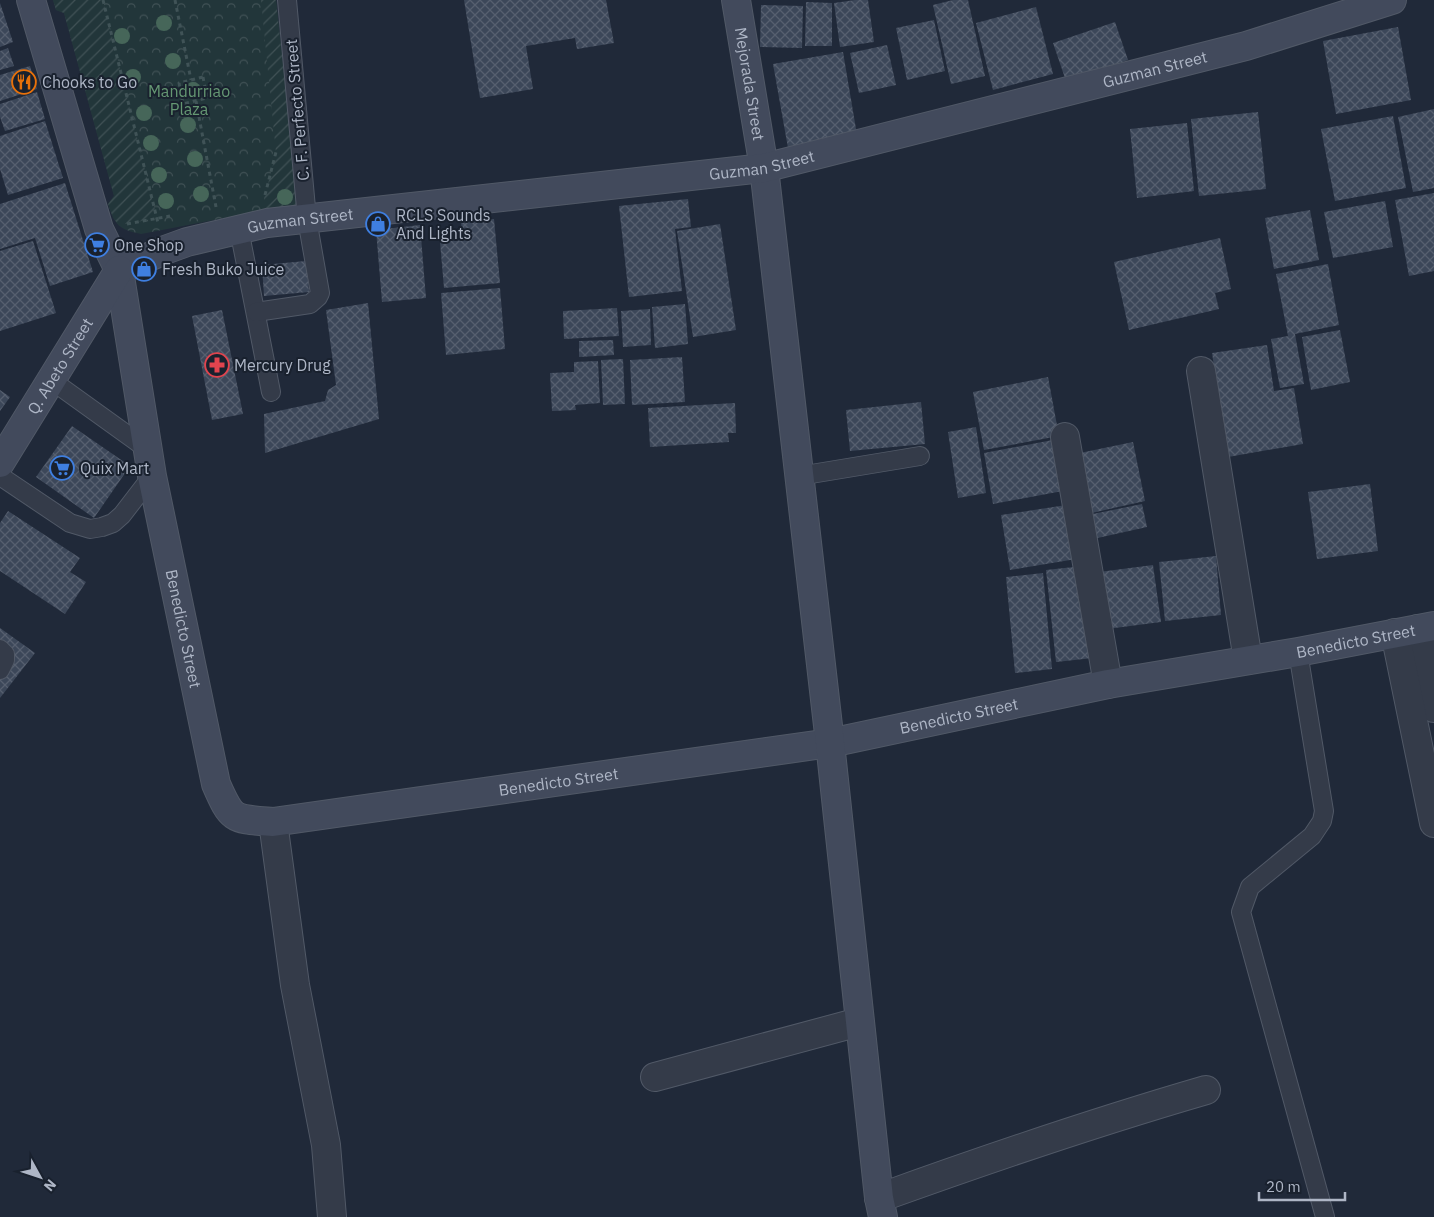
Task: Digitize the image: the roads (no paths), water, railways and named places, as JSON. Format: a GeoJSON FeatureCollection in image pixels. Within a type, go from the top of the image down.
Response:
{"type":"FeatureCollection","features":[{"type":"Feature","properties":{"kind":"street","name":"Benedicto Street"},"geometry":{"type":"LineString","coordinates":[[30,0],[99,229],[119,270],[152,476],[216,784],[227,809],[241,819],[273,822],[830,743],[1108,684],[1298,652],[1416,629]]}},
{"type":"Feature","properties":{"kind":"street","name":"Mejorada Street"},"geometry":{"type":"LineString","coordinates":[[736,0],[764,168],[881,1207]]}},
{"type":"Feature","properties":{"kind":"street","name":"Guzman Street"},"geometry":{"type":"LineString","coordinates":[[119,270],[165,250],[230,231],[267,223],[764,168],[1246,46],[1392,0]]}},
{"type":"Feature","properties":{"kind":"street","name":"Q. Abeto Street"},"geometry":{"type":"LineString","coordinates":[[0,463],[119,270]]}},
{"type":"Feature","properties":{"kind":"street"},"geometry":{"type":"LineString","coordinates":[[1201,371],[1248,660]]}},
{"type":"Feature","properties":{"kind":"street"},"geometry":{"type":"LineString","coordinates":[[1064,437],[1108,684]]}},
{"type":"Feature","properties":{"kind":"street"},"geometry":{"type":"LineString","coordinates":[[1416,629],[1434,708]]}},
{"type":"Feature","properties":{"kind":"street"},"geometry":{"type":"LineString","coordinates":[[1416,629],[1434,823]]}},
{"type":"Feature","properties":{"kind":"street"},"geometry":{"type":"LineString","coordinates":[[273,822],[295,985],[326,1145],[332,1217]]}},
{"type":"Feature","properties":{"kind":"street"},"geometry":{"type":"LineString","coordinates":[[655,1077],[859,1022]]}},
{"type":"Feature","properties":{"kind":"street"},"geometry":{"type":"LineString","coordinates":[[881,1207],[944,1174],[1206,1090]]}},
{"type":"Feature","properties":{"kind":"lane","name":"C. F. Perfecto Street"},"geometry":{"type":"LineString","coordinates":[[256,312],[310,304],[320,293],[308,219],[287,0]]}},
{"type":"Feature","properties":{"kind":"lane"},"geometry":{"type":"LineString","coordinates":[[230,231],[256,312],[271,392]]}},
{"type":"Feature","properties":{"kind":"lane"},"geometry":{"type":"LineString","coordinates":[[51,380],[147,449]]}},
{"type":"Feature","properties":{"kind":"lane"},"geometry":{"type":"LineString","coordinates":[[799,476],[920,456]]}},
{"type":"Feature","properties":{"kind":"lane"},"geometry":{"type":"LineString","coordinates":[[0,476],[70,523],[90,529],[113,523],[122,515],[152,476]]}},
{"type":"Feature","properties":{"kind":"lane"},"geometry":{"type":"LineString","coordinates":[[0,649],[5,654],[5,660],[0,670]]}},
{"type":"Feature","properties":{"kind":"lane"},"geometry":{"type":"LineString","coordinates":[[1298,652],[1324,811],[1322,821],[1312,836],[1250,887],[1241,912],[1325,1217]]}},
{"type":"Feature","properties":{"kind":"place","name":"Chooks to Go"},"geometry":{"type":"Point","coordinates":[24,82]}},
{"type":"Feature","properties":{"kind":"place","name":"RCLS Sounds And Lights"},"geometry":{"type":"Point","coordinates":[378,224]}},
{"type":"Feature","properties":{"kind":"place","name":"One Shop"},"geometry":{"type":"Point","coordinates":[97,245]}},
{"type":"Feature","properties":{"kind":"place","name":"Fresh Buko Juice"},"geometry":{"type":"Point","coordinates":[144,269]}},
{"type":"Feature","properties":{"kind":"place","name":"Mercury Drug"},"geometry":{"type":"Point","coordinates":[217,365]}},
{"type":"Feature","properties":{"kind":"place","name":"Quix Mart"},"geometry":{"type":"Point","coordinates":[62,468]}},
{"type":"Feature","properties":{"kind":"park label","name":"Mandurriao Plaza"},"geometry":{"type":"Point","coordinates":[189,100]}}]}
